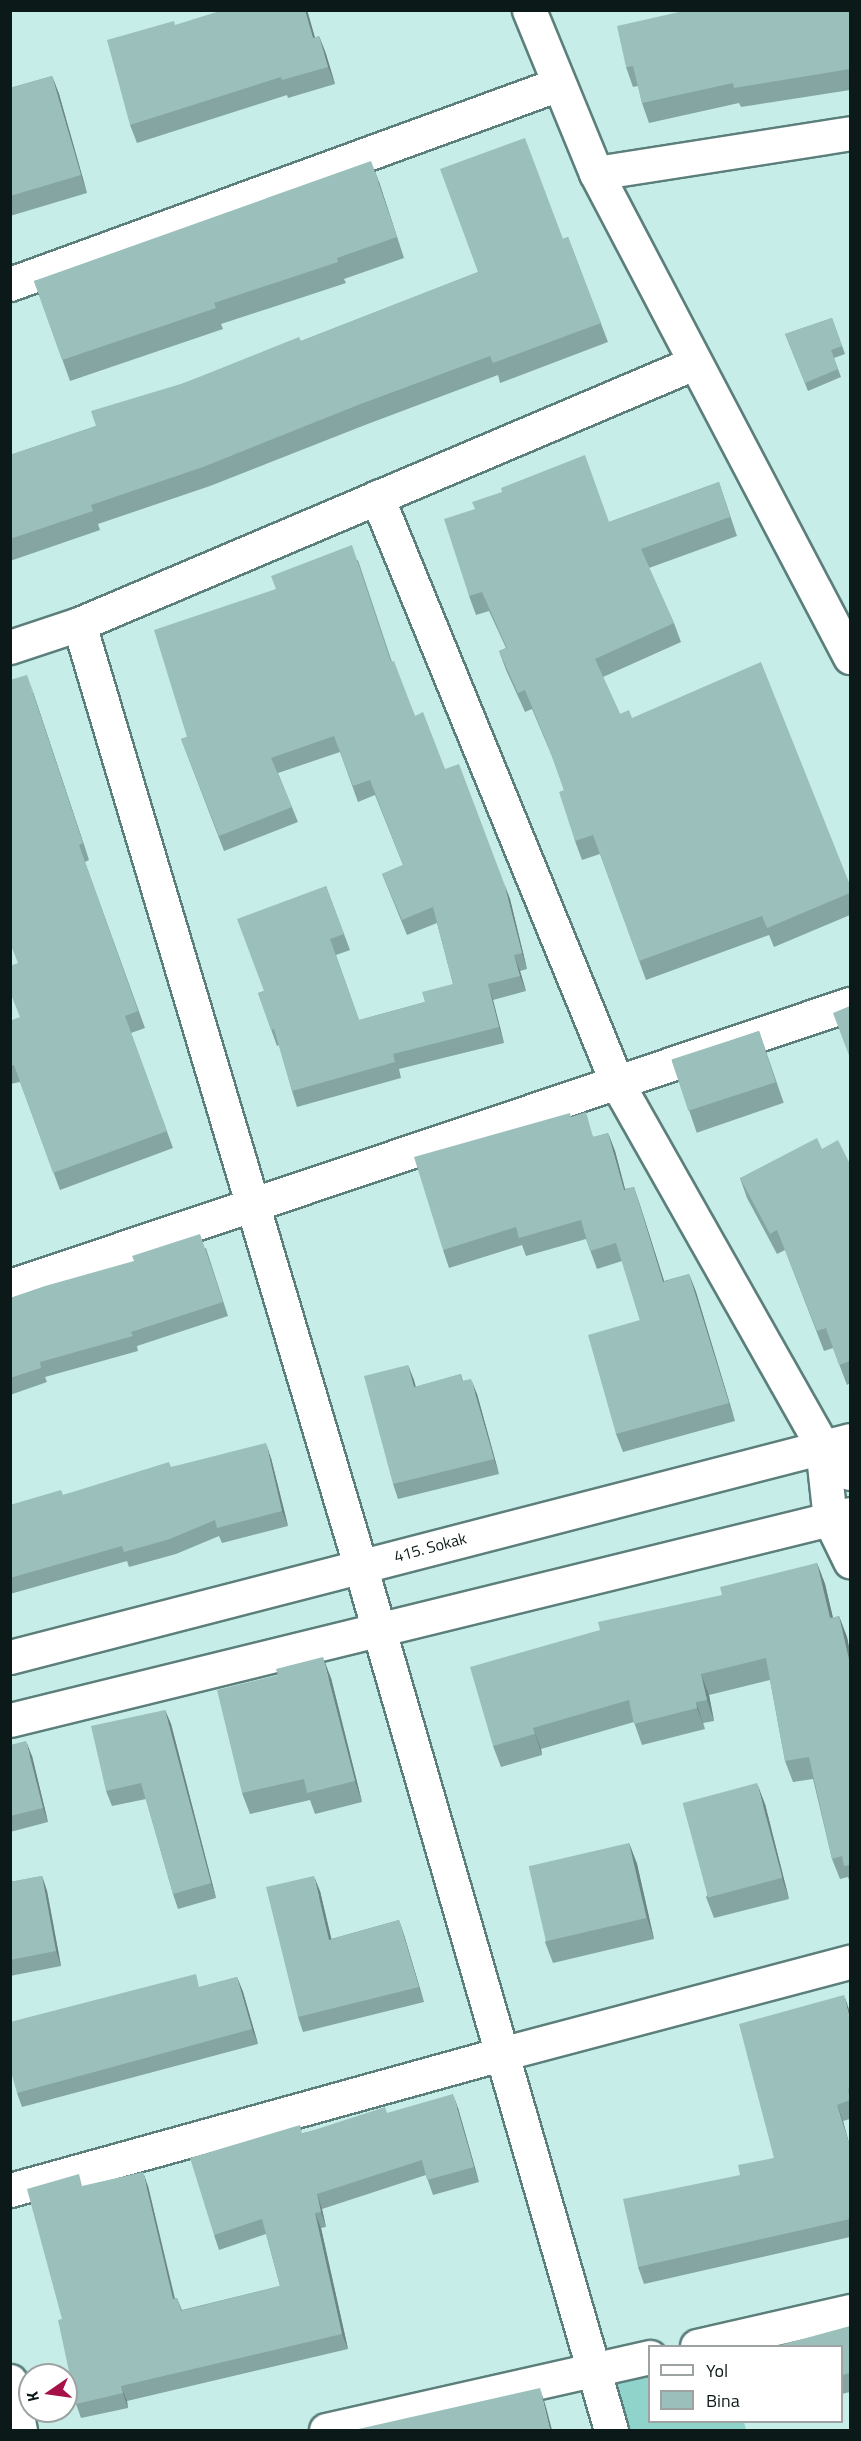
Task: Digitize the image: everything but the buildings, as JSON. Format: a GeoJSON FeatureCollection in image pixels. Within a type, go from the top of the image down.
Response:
{"type":"FeatureCollection","features":[{"type":"Feature","properties":{"kind":"street"},"geometry":{"type":"LineString","coordinates":[[530,10],[596,173],[850,657]]}},
{"type":"Feature","properties":{"kind":"street"},"geometry":{"type":"LineString","coordinates":[[10,284],[559,84]]}},
{"type":"Feature","properties":{"kind":"street"},"geometry":{"type":"LineString","coordinates":[[596,173],[850,133]]}},
{"type":"Feature","properties":{"kind":"street"},"geometry":{"type":"LineString","coordinates":[[10,646],[79,624],[694,363]]}},
{"type":"Feature","properties":{"kind":"street"},"geometry":{"type":"LineString","coordinates":[[377,497],[617,1083],[836,1443],[850,1473]]}},
{"type":"Feature","properties":{"kind":"street"},"geometry":{"type":"LineString","coordinates":[[79,624],[360,1565],[377,1631],[611,2430]]}},
{"type":"Feature","properties":{"kind":"street"},"geometry":{"type":"LineString","coordinates":[[10,1286],[850,1004]]}},
{"type":"Feature","properties":{"kind":"street"},"geometry":{"type":"LineString","coordinates":[[836,1443],[840,1517],[850,1561]]}},
{"type":"Feature","properties":{"kind":"street","name":"415. Sokak"},"geometry":{"type":"LineString","coordinates":[[10,1657],[836,1443]]}},
{"type":"Feature","properties":{"kind":"street"},"geometry":{"type":"LineString","coordinates":[[10,1720],[840,1517]]}},
{"type":"Feature","properties":{"kind":"street"},"geometry":{"type":"LineString","coordinates":[[10,2190],[501,2054],[850,1962]]}},
{"type":"Feature","properties":{"kind":"street"},"geometry":{"type":"LineString","coordinates":[[701,2345],[850,2311]]}},
{"type":"Feature","properties":{"kind":"street"},"geometry":{"type":"LineString","coordinates":[[326,2430],[648,2357]]}},
{"type":"Feature","properties":{"kind":"street"},"geometry":{"type":"LineString","coordinates":[[10,2380],[20,2430]]}},
{"type":"Feature","properties":{"kind":"shaded area"},"geometry":{"type":"Polygon","coordinates":[[[648,2376],[648,2423],[744,2423],[746,2430],[627,2430],[615,2384],[648,2376]]]}}]}
